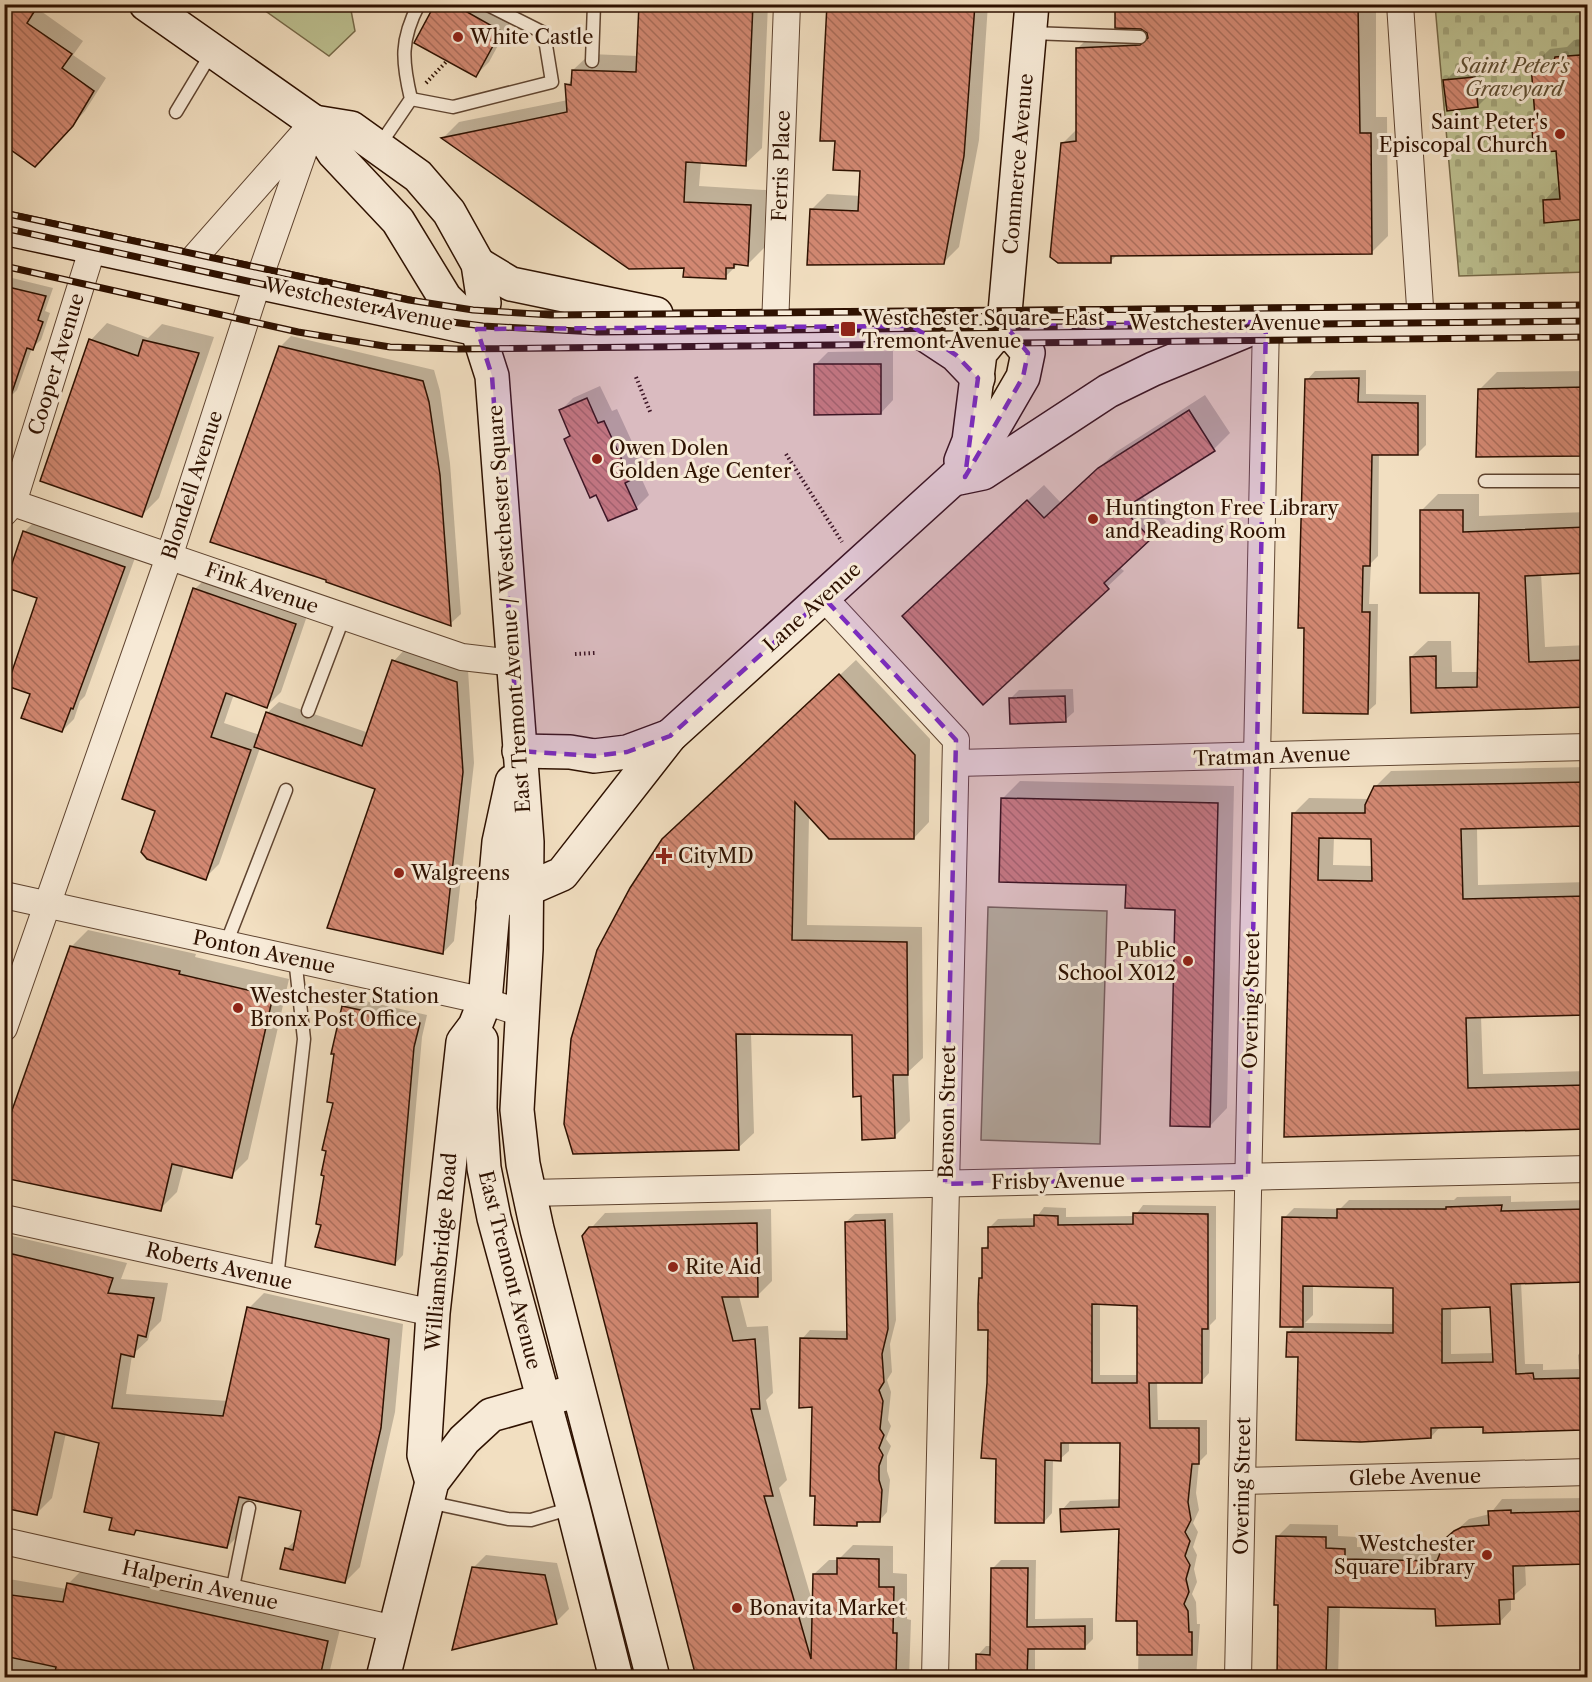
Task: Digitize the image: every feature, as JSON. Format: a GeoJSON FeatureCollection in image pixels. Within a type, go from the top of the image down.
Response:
{"type":"FeatureCollection","features":[{"type":"Feature","properties":{"kind":"main road"},"geometry":{"type":"LineString","coordinates":[[146,4],[314,122],[334,153],[398,221],[445,298],[477,329],[484,303],[478,264],[449,212],[418,176],[351,128],[314,122]]}},
{"type":"Feature","properties":{"kind":"main road","name":"Commerce Avenue"},"geometry":{"type":"LineString","coordinates":[[1004,324],[1031,19]]}},
{"type":"Feature","properties":{"kind":"main road","name":"Westchester Avenue"},"geometry":{"type":"LineString","coordinates":[[4,228],[477,329],[1587,320]]}},
{"type":"Feature","properties":{"kind":"main road","name":"Westchester Avenue"},"geometry":{"type":"LineString","coordinates":[[478,264],[511,284],[719,327]]}},
{"type":"Feature","properties":{"kind":"main road"},"geometry":{"type":"LineString","coordinates":[[954,479],[983,474],[1108,391],[1153,369],[1266,322]]}},
{"type":"Feature","properties":{"kind":"main road","name":"Lane Avenue"},"geometry":{"type":"LineString","coordinates":[[493,904],[562,874],[670,736],[954,479],[976,458],[1023,377],[1028,352],[1004,324],[980,353],[969,441],[954,479]]}},
{"type":"Feature","properties":{"kind":"main road"},"geometry":{"type":"LineString","coordinates":[[912,326],[956,355],[978,378]]}},
{"type":"Feature","properties":{"kind":"main road","name":"East Tremont Avenue / Westchester Square"},"geometry":{"type":"LineString","coordinates":[[477,329],[492,376],[527,842],[527,891]]}},
{"type":"Feature","properties":{"kind":"main road","name":"Lane Avenue"},"geometry":{"type":"LineString","coordinates":[[519,750],[570,752],[594,756],[627,752],[670,736]]}},
{"type":"Feature","properties":{"kind":"main road","name":"East Tremont Avenue"},"geometry":{"type":"LineString","coordinates":[[519,750],[499,842],[480,1014],[482,1043],[480,1108],[484,1168],[498,1233],[573,1507],[612,1675]]}},
{"type":"Feature","properties":{"kind":"main road","name":"East Tremont Avenue"},"geometry":{"type":"LineString","coordinates":[[527,891],[517,1110],[529,1193],[653,1677]]}},
{"type":"Feature","properties":{"kind":"main road","name":"Williamsbridge Road"},"geometry":{"type":"LineString","coordinates":[[430,1492],[424,1455],[433,1313],[463,1042],[480,1014]]}},
{"type":"Feature","properties":{"kind":"main road","name":"Williamsbridge Road"},"geometry":{"type":"LineString","coordinates":[[383,1677],[430,1492],[464,1440],[491,1415],[579,1390]]}},
{"type":"Feature","properties":{"kind":"street","name":"Ferris Place"},"geometry":{"type":"LineString","coordinates":[[775,327],[787,4]]}},
{"type":"Feature","properties":{"kind":"street"},"geometry":{"type":"LineString","coordinates":[[1401,4],[1420,322]]}},
{"type":"Feature","properties":{"kind":"street"},"geometry":{"type":"LineString","coordinates":[[186,267],[314,122]]}},
{"type":"Feature","properties":{"kind":"street","name":"Blondell Avenue"},"geometry":{"type":"LineString","coordinates":[[4,1028],[169,556],[258,282],[314,122]]}},
{"type":"Feature","properties":{"kind":"street","name":"Cooper Avenue"},"geometry":{"type":"LineString","coordinates":[[9,508],[93,248]]}},
{"type":"Feature","properties":{"kind":"street","name":"Overing Street"},"geometry":{"type":"LineString","coordinates":[[1238,1677],[1266,322]]}},
{"type":"Feature","properties":{"kind":"street","name":"Fink Avenue"},"geometry":{"type":"LineString","coordinates":[[9,508],[169,556],[462,657],[514,663]]}},
{"type":"Feature","properties":{"kind":"street","name":"Benson Street"},"geometry":{"type":"LineString","coordinates":[[824,597],[956,740],[936,1677]]}},
{"type":"Feature","properties":{"kind":"street","name":"Tratman Avenue"},"geometry":{"type":"LineString","coordinates":[[956,763],[1587,747]]}},
{"type":"Feature","properties":{"kind":"street","name":"Ponton Avenue"},"geometry":{"type":"LineString","coordinates":[[4,895],[294,958],[480,1014],[521,1013]]}},
{"type":"Feature","properties":{"kind":"street","name":"Frisby Avenue"},"geometry":{"type":"LineString","coordinates":[[529,1193],[1587,1169]]}},
{"type":"Feature","properties":{"kind":"street","name":"Roberts Avenue"},"geometry":{"type":"LineString","coordinates":[[4,1218],[433,1313]]}},
{"type":"Feature","properties":{"kind":"street","name":"Glebe Avenue"},"geometry":{"type":"LineString","coordinates":[[1242,1481],[1587,1472]]}},
{"type":"Feature","properties":{"kind":"street","name":"Halperin Avenue"},"geometry":{"type":"LineString","coordinates":[[4,1541],[395,1629]]}},
{"type":"Feature","properties":{"kind":"lane"},"geometry":{"type":"LineString","coordinates":[[378,147],[411,99],[404,68],[406,28],[419,4]]}},
{"type":"Feature","properties":{"kind":"lane"},"geometry":{"type":"LineString","coordinates":[[411,99],[453,107],[552,82],[544,33],[486,4]]}},
{"type":"Feature","properties":{"kind":"lane"},"geometry":{"type":"LineString","coordinates":[[592,61],[594,4]]}},
{"type":"Feature","properties":{"kind":"lane"},"geometry":{"type":"LineString","coordinates":[[1031,19],[1140,37]]}},
{"type":"Feature","properties":{"kind":"lane"},"geometry":{"type":"LineString","coordinates":[[176,112],[213,51]]}},
{"type":"Feature","properties":{"kind":"lane"},"geometry":{"type":"LineString","coordinates":[[1485,480],[1587,481]]}},
{"type":"Feature","properties":{"kind":"lane"},"geometry":{"type":"LineString","coordinates":[[308,711],[344,616]]}},
{"type":"Feature","properties":{"kind":"lane"},"geometry":{"type":"LineString","coordinates":[[226,944],[286,790]]}},
{"type":"Feature","properties":{"kind":"lane"},"geometry":{"type":"LineString","coordinates":[[277,1278],[304,1039],[294,958]]}},
{"type":"Feature","properties":{"kind":"lane"},"geometry":{"type":"LineString","coordinates":[[430,1492],[508,1519],[531,1520],[573,1507]]}},
{"type":"Feature","properties":{"kind":"lane"},"geometry":{"type":"LineString","coordinates":[[232,1592],[249,1508]]}},
{"type":"Feature","properties":{"kind":"path"},"geometry":{"type":"LineString","coordinates":[[636,377],[651,414]]}},
{"type":"Feature","properties":{"kind":"path"},"geometry":{"type":"LineString","coordinates":[[786,454],[857,567]]}},
{"type":"Feature","properties":{"kind":"path"},"geometry":{"type":"LineString","coordinates":[[575,654],[595,653]]}},
{"type":"Feature","properties":{"kind":"highlighted area"},"geometry":{"type":"Polygon","coordinates":[[[1266,322],[1248,1177],[945,1184],[956,740],[824,598],[670,736],[627,752],[594,756],[519,751],[492,376],[477,329],[912,326],[956,355],[978,378],[965,477],[1023,377],[1028,353],[1004,324],[1266,322]]]}},
{"type":"Feature","properties":{"kind":"green space"},"geometry":{"type":"Polygon","coordinates":[[[257,5],[350,5],[355,31],[329,56],[257,5]]]}},
{"type":"Feature","properties":{"kind":"green space","name":"Saint Peter's Graveyard"},"geometry":{"type":"Polygon","coordinates":[[[1435,5],[1587,5],[1587,272],[1459,276],[1435,5]]]}},
{"type":"Feature","properties":{"kind":"green space"},"geometry":{"type":"Polygon","coordinates":[[[988,907],[1107,911],[1100,1144],[981,1140],[988,907]]]}},
{"type":"Feature","properties":{"kind":"building"},"geometry":{"type":"Polygon","coordinates":[[[4,4],[39,4],[27,23],[72,54],[62,68],[94,91],[73,126],[35,167],[4,145],[4,4]]]}},
{"type":"Feature","properties":{"kind":"building","name":"White Castle"},"geometry":{"type":"Polygon","coordinates":[[[435,4],[453,4],[501,31],[476,77],[414,43],[435,4]]]}},
{"type":"Feature","properties":{"kind":"building"},"geometry":{"type":"Polygon","coordinates":[[[639,4],[753,4],[746,166],[686,162],[684,202],[751,205],[748,266],[734,264],[734,268],[726,268],[726,279],[683,277],[684,268],[629,269],[441,138],[567,112],[565,84],[571,85],[572,70],[636,72],[639,4]]]}},
{"type":"Feature","properties":{"kind":"building"},"geometry":{"type":"Polygon","coordinates":[[[827,4],[975,4],[964,156],[944,264],[807,265],[810,209],[858,211],[860,171],[833,170],[835,141],[820,141],[827,4]]]}},
{"type":"Feature","properties":{"kind":"building"},"geometry":{"type":"Polygon","coordinates":[[[1115,4],[1358,4],[1360,133],[1371,133],[1372,254],[1111,256],[1111,263],[1058,263],[1050,257],[1061,143],[1076,141],[1076,48],[1140,45],[1148,38],[1147,33],[1141,29],[1115,28],[1115,4]]]}},
{"type":"Feature","properties":{"kind":"building","name":"Saint Peter's Episcopal Church"},"geometry":{"type":"Polygon","coordinates":[[[1580,55],[1587,62],[1587,219],[1544,223],[1543,200],[1560,199],[1556,151],[1534,153],[1531,118],[1535,117],[1531,65],[1553,64],[1555,57],[1580,55]]]}},
{"type":"Feature","properties":{"kind":"building"},"geometry":{"type":"Polygon","coordinates":[[[1475,77],[1478,107],[1447,111],[1443,80],[1475,77]]]}},
{"type":"Feature","properties":{"kind":"building"},"geometry":{"type":"Polygon","coordinates":[[[4,286],[46,296],[38,320],[43,322],[33,350],[27,348],[8,404],[4,404],[4,286]]]}},
{"type":"Feature","properties":{"kind":"building"},"geometry":{"type":"Polygon","coordinates":[[[89,339],[138,356],[143,340],[199,353],[142,517],[40,481],[89,339]]]}},
{"type":"Feature","properties":{"kind":"building"},"geometry":{"type":"Polygon","coordinates":[[[279,346],[423,381],[429,402],[440,475],[451,626],[326,582],[326,580],[210,542],[279,346]]]}},
{"type":"Feature","properties":{"kind":"building"},"geometry":{"type":"Polygon","coordinates":[[[814,364],[881,364],[881,414],[814,415],[814,364]]]}},
{"type":"Feature","properties":{"kind":"building"},"geometry":{"type":"Polygon","coordinates":[[[1359,378],[1358,402],[1418,403],[1418,455],[1372,455],[1370,566],[1363,566],[1362,612],[1370,612],[1368,714],[1303,713],[1304,628],[1298,628],[1305,379],[1359,378]]]}},
{"type":"Feature","properties":{"kind":"building"},"geometry":{"type":"Polygon","coordinates":[[[1587,387],[1587,456],[1476,457],[1478,389],[1587,387]]]}},
{"type":"Feature","properties":{"kind":"building","name":"Owen Dolen Golden Age Center"},"geometry":{"type":"Polygon","coordinates":[[[587,398],[598,423],[604,421],[631,480],[625,483],[637,509],[608,521],[596,495],[590,498],[564,439],[570,436],[559,410],[587,398]]]}},
{"type":"Feature","properties":{"kind":"building"},"geometry":{"type":"Polygon","coordinates":[[[1189,410],[1215,451],[1123,509],[1151,539],[1104,583],[1109,589],[983,705],[902,616],[1027,500],[1044,518],[1098,468],[1189,410]]]}},
{"type":"Feature","properties":{"kind":"building"},"geometry":{"type":"Polygon","coordinates":[[[1420,510],[1463,510],[1463,532],[1587,527],[1587,573],[1525,576],[1529,662],[1587,660],[1587,707],[1411,713],[1410,657],[1436,656],[1436,688],[1477,687],[1479,593],[1420,593],[1420,510]]]}},
{"type":"Feature","properties":{"kind":"building"},"geometry":{"type":"Polygon","coordinates":[[[23,531],[125,567],[73,709],[71,708],[62,732],[21,718],[30,694],[7,686],[37,598],[4,587],[23,531]]]}},
{"type":"Feature","properties":{"kind":"building"},"geometry":{"type":"Polygon","coordinates":[[[193,588],[296,624],[267,708],[226,693],[211,737],[251,750],[206,880],[147,859],[141,852],[155,811],[122,799],[193,588]]]}},
{"type":"Feature","properties":{"kind":"building"},"geometry":{"type":"Polygon","coordinates":[[[392,660],[457,682],[463,772],[443,954],[327,928],[375,789],[254,747],[266,712],[362,746],[392,660]]]}},
{"type":"Feature","properties":{"kind":"building"},"geometry":{"type":"Polygon","coordinates":[[[839,674],[915,755],[914,839],[829,839],[795,802],[792,940],[907,942],[908,1075],[893,1075],[895,1138],[862,1140],[861,1096],[853,1097],[852,1035],[736,1034],[739,1150],[573,1154],[564,1124],[571,1039],[597,950],[630,888],[662,839],[839,674]]]}},
{"type":"Feature","properties":{"kind":"building"},"geometry":{"type":"Polygon","coordinates":[[[1065,696],[1066,722],[1010,724],[1009,698],[1065,696]]]}},
{"type":"Feature","properties":{"kind":"building"},"geometry":{"type":"Polygon","coordinates":[[[1587,782],[1587,826],[1461,829],[1463,899],[1587,896],[1587,1015],[1466,1018],[1468,1088],[1587,1085],[1587,1129],[1284,1137],[1292,813],[1365,813],[1365,805],[1374,786],[1587,782]],[[1319,838],[1318,880],[1372,881],[1371,839],[1319,838]]]}},
{"type":"Feature","properties":{"kind":"building","name":"Public School X012"},"geometry":{"type":"Polygon","coordinates":[[[1001,798],[1218,803],[1210,1127],[1170,1126],[1175,910],[1125,908],[1126,885],[999,882],[1001,798]]]}},
{"type":"Feature","properties":{"kind":"building"},"geometry":{"type":"Polygon","coordinates":[[[70,946],[180,971],[179,974],[273,996],[232,1178],[172,1164],[161,1211],[4,1178],[4,1133],[70,946]]]}},
{"type":"Feature","properties":{"kind":"building"},"geometry":{"type":"Polygon","coordinates":[[[342,1006],[420,1023],[414,1047],[395,1265],[315,1247],[321,1225],[316,1224],[324,1176],[321,1175],[326,1151],[322,1150],[333,1103],[327,1102],[334,1054],[331,1054],[342,1006]]]}},
{"type":"Feature","properties":{"kind":"building"},"geometry":{"type":"Polygon","coordinates":[[[1502,1205],[1501,1211],[1587,1209],[1587,1282],[1511,1284],[1516,1374],[1533,1373],[1534,1379],[1581,1378],[1583,1430],[1483,1433],[1483,1427],[1431,1428],[1431,1438],[1361,1442],[1296,1440],[1298,1357],[1286,1357],[1287,1332],[1393,1333],[1393,1288],[1303,1286],[1303,1327],[1280,1327],[1282,1217],[1337,1218],[1337,1209],[1446,1209],[1446,1207],[1502,1205]],[[1490,1307],[1442,1309],[1442,1363],[1493,1362],[1490,1307]]]}},
{"type":"Feature","properties":{"kind":"building"},"geometry":{"type":"Polygon","coordinates":[[[1133,1213],[1208,1214],[1208,1329],[1202,1329],[1202,1383],[1149,1383],[1150,1428],[1199,1428],[1199,1464],[1192,1464],[1188,1502],[1191,1520],[1185,1532],[1190,1541],[1185,1556],[1190,1565],[1186,1579],[1189,1592],[1184,1604],[1188,1611],[1189,1632],[1192,1632],[1192,1655],[1137,1655],[1137,1621],[1116,1621],[1119,1529],[1061,1532],[1060,1509],[1119,1507],[1120,1443],[1061,1443],[1061,1461],[1045,1460],[1044,1523],[995,1523],[996,1459],[981,1458],[987,1383],[988,1330],[978,1330],[978,1304],[979,1278],[982,1278],[982,1248],[988,1248],[988,1227],[1034,1226],[1034,1215],[1058,1216],[1058,1225],[1133,1224],[1133,1213]],[[1092,1304],[1092,1383],[1137,1383],[1137,1306],[1092,1304]]]}},
{"type":"Feature","properties":{"kind":"building"},"geometry":{"type":"Polygon","coordinates":[[[885,1220],[888,1329],[882,1354],[884,1382],[879,1390],[883,1401],[880,1429],[884,1435],[879,1448],[883,1455],[879,1466],[882,1490],[880,1522],[857,1522],[857,1526],[814,1525],[815,1496],[810,1496],[812,1407],[799,1408],[800,1338],[847,1339],[845,1222],[885,1220]]]}},
{"type":"Feature","properties":{"kind":"building"},"geometry":{"type":"Polygon","coordinates":[[[757,1223],[758,1297],[722,1297],[733,1341],[755,1339],[760,1409],[751,1409],[773,1496],[764,1496],[811,1659],[813,1574],[837,1574],[837,1558],[879,1559],[879,1587],[894,1587],[893,1633],[897,1633],[896,1677],[696,1677],[582,1236],[589,1227],[757,1223]]]}},
{"type":"Feature","properties":{"kind":"building"},"geometry":{"type":"Polygon","coordinates":[[[4,1252],[113,1278],[108,1293],[154,1298],[146,1337],[138,1335],[134,1357],[121,1354],[112,1408],[223,1416],[247,1307],[389,1339],[381,1428],[345,1583],[280,1569],[285,1548],[293,1550],[301,1511],[239,1497],[227,1548],[136,1530],[134,1535],[109,1530],[112,1518],[84,1512],[99,1443],[55,1432],[37,1515],[4,1508],[4,1252]]]}},
{"type":"Feature","properties":{"kind":"building"},"geometry":{"type":"Polygon","coordinates":[[[1511,1510],[1511,1513],[1587,1511],[1587,1564],[1513,1566],[1514,1599],[1499,1600],[1500,1624],[1436,1626],[1435,1609],[1328,1607],[1326,1677],[1277,1677],[1278,1605],[1274,1605],[1276,1536],[1326,1537],[1326,1548],[1345,1549],[1345,1559],[1437,1561],[1446,1538],[1454,1531],[1462,1527],[1489,1525],[1488,1511],[1511,1510]]]}},
{"type":"Feature","properties":{"kind":"building"},"geometry":{"type":"Polygon","coordinates":[[[472,1567],[545,1575],[557,1624],[452,1650],[472,1567]]]}},
{"type":"Feature","properties":{"kind":"building"},"geometry":{"type":"Polygon","coordinates":[[[991,1568],[1028,1568],[1027,1627],[1085,1626],[1085,1649],[1028,1649],[1027,1677],[976,1677],[976,1654],[990,1655],[991,1568]]]}},
{"type":"Feature","properties":{"kind":"building"},"geometry":{"type":"Polygon","coordinates":[[[67,1583],[328,1641],[320,1677],[54,1677],[56,1667],[4,1656],[4,1594],[63,1602],[67,1583]]]}},
{"type":"Feature","properties":{"kind":"railway"},"geometry":{"type":"LineString","coordinates":[[4,213],[409,300],[473,310],[551,315],[1588,305]]}},
{"type":"Feature","properties":{"kind":"railway"},"geometry":{"type":"LineString","coordinates":[[4,228],[413,317],[483,326],[596,332],[1588,321]]}},
{"type":"Feature","properties":{"kind":"railway"},"geometry":{"type":"LineString","coordinates":[[4,266],[298,332],[390,347],[457,349],[1588,337]]}},
{"type":"Feature","properties":{"kind":"place","name":"White Castle"},"geometry":{"type":"Point","coordinates":[458,37]}},
{"type":"Feature","properties":{"kind":"place","name":"Saint Peter's Episcopal Church"},"geometry":{"type":"Point","coordinates":[1560,134]}},
{"type":"Feature","properties":{"kind":"place","name":"Westchester Square–East Tremont Avenue"},"geometry":{"type":"Point","coordinates":[848,329]}},
{"type":"Feature","properties":{"kind":"place","name":"Owen Dolen Golden Age Center"},"geometry":{"type":"Point","coordinates":[597,459]}},
{"type":"Feature","properties":{"kind":"place","name":"Huntington Free Library and Reading Room"},"geometry":{"type":"Point","coordinates":[1093,519]}},
{"type":"Feature","properties":{"kind":"place","name":"CityMD"},"geometry":{"type":"Point","coordinates":[664,856]}},
{"type":"Feature","properties":{"kind":"place","name":"Walgreens"},"geometry":{"type":"Point","coordinates":[399,873]}},
{"type":"Feature","properties":{"kind":"place","name":"Public School X012"},"geometry":{"type":"Point","coordinates":[1188,961]}},
{"type":"Feature","properties":{"kind":"place","name":"Westchester Station Bronx Post Office"},"geometry":{"type":"Point","coordinates":[238,1008]}},
{"type":"Feature","properties":{"kind":"place","name":"Rite Aid"},"geometry":{"type":"Point","coordinates":[673,1267]}},
{"type":"Feature","properties":{"kind":"place","name":"Westchester Square Library"},"geometry":{"type":"Point","coordinates":[1487,1555]}},
{"type":"Feature","properties":{"kind":"place","name":"Bonavita Market"},"geometry":{"type":"Point","coordinates":[737,1608]}}]}
